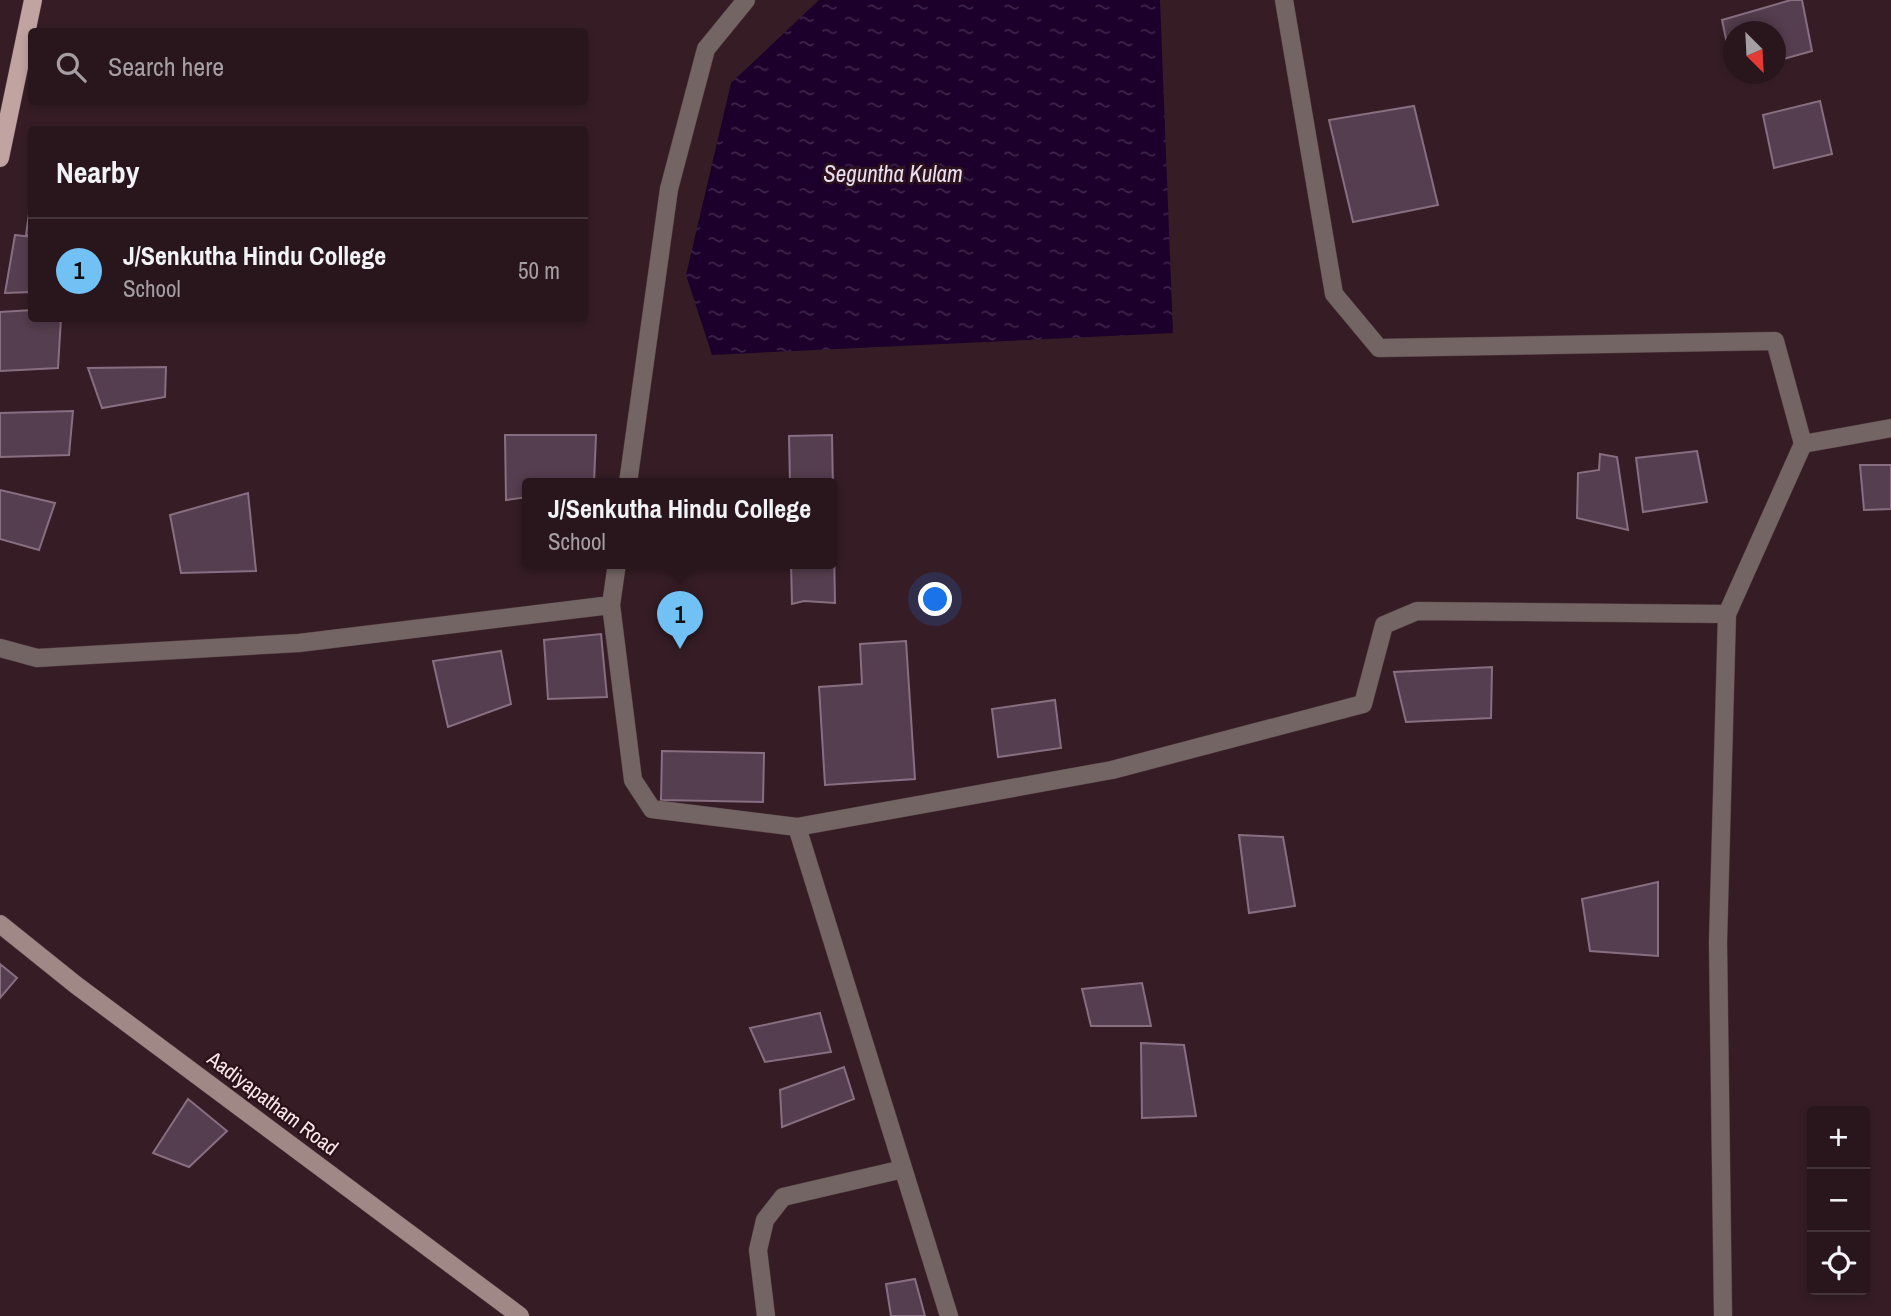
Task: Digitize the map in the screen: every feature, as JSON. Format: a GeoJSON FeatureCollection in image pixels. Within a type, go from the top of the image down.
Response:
{"type":"FeatureCollection","features":[{"type":"Feature","properties":{"kind":"main road"},"geometry":{"type":"LineString","coordinates":[[0,158],[33,0]]}},
{"type":"Feature","properties":{"kind":"street"},"geometry":{"type":"LineString","coordinates":[[629,478],[669,189],[706,49],[746,0]]}},
{"type":"Feature","properties":{"kind":"street"},"geometry":{"type":"LineString","coordinates":[[1284,0],[1334,293],[1379,348],[1775,341],[1803,443],[1727,614],[1718,942],[1723,1316]]}},
{"type":"Feature","properties":{"kind":"street"},"geometry":{"type":"LineString","coordinates":[[1803,443],[1891,428]]}},
{"type":"Feature","properties":{"kind":"street"},"geometry":{"type":"LineString","coordinates":[[616,569],[611,605],[633,780],[652,809],[797,827],[1112,770],[1363,704],[1384,625],[1417,611],[1727,614]]}},
{"type":"Feature","properties":{"kind":"street"},"geometry":{"type":"LineString","coordinates":[[0,648],[37,658],[299,643],[611,605]]}},
{"type":"Feature","properties":{"kind":"street"},"geometry":{"type":"LineString","coordinates":[[797,827],[949,1316]]}},
{"type":"Feature","properties":{"kind":"street","name":"Aadiyapatham Road"},"geometry":{"type":"LineString","coordinates":[[0,924],[76,985],[520,1316]]}},
{"type":"Feature","properties":{"kind":"street"},"geometry":{"type":"LineString","coordinates":[[766,1316],[758,1250],[765,1220],[783,1197],[903,1169]]}},
{"type":"Feature","properties":{"kind":"water","name":"Seguntha Kulam"},"geometry":{"type":"Polygon","coordinates":[[[819,0],[1160,0],[1173,333],[712,355],[686,275],[731,83],[819,0]]]}},
{"type":"Feature","properties":{"kind":"building"},"geometry":{"type":"Polygon","coordinates":[[[1791,0],[1802,0],[1812,51],[1786,58],[1786,21],[1723,21],[1723,25],[1722,20],[1791,0]]]}},
{"type":"Feature","properties":{"kind":"building"},"geometry":{"type":"Polygon","coordinates":[[[1820,101],[1832,154],[1774,168],[1763,115],[1820,101]]]}},
{"type":"Feature","properties":{"kind":"building"},"geometry":{"type":"Polygon","coordinates":[[[1414,106],[1438,205],[1353,222],[1329,120],[1414,106]]]}},
{"type":"Feature","properties":{"kind":"building"},"geometry":{"type":"Polygon","coordinates":[[[15,235],[28,237],[28,292],[5,293],[15,235]]]}},
{"type":"Feature","properties":{"kind":"building"},"geometry":{"type":"Polygon","coordinates":[[[28,310],[28,322],[61,322],[58,368],[0,371],[0,312],[28,310]]]}},
{"type":"Feature","properties":{"kind":"building"},"geometry":{"type":"Polygon","coordinates":[[[166,367],[165,397],[102,408],[88,368],[166,367]]]}},
{"type":"Feature","properties":{"kind":"building"},"geometry":{"type":"Polygon","coordinates":[[[73,411],[69,455],[0,457],[0,413],[73,411]]]}},
{"type":"Feature","properties":{"kind":"building"},"geometry":{"type":"Polygon","coordinates":[[[505,435],[596,435],[594,478],[522,478],[522,498],[506,500],[505,435]]]}},
{"type":"Feature","properties":{"kind":"building"},"geometry":{"type":"Polygon","coordinates":[[[832,435],[833,478],[790,478],[789,436],[832,435]]]}},
{"type":"Feature","properties":{"kind":"building"},"geometry":{"type":"Polygon","coordinates":[[[1697,451],[1707,502],[1643,512],[1636,458],[1697,451]]]}},
{"type":"Feature","properties":{"kind":"building"},"geometry":{"type":"Polygon","coordinates":[[[1600,454],[1617,457],[1628,530],[1577,518],[1578,473],[1599,470],[1600,454]]]}},
{"type":"Feature","properties":{"kind":"building"},"geometry":{"type":"Polygon","coordinates":[[[1860,465],[1891,465],[1891,509],[1864,510],[1860,465]]]}},
{"type":"Feature","properties":{"kind":"building"},"geometry":{"type":"Polygon","coordinates":[[[0,490],[55,503],[39,550],[0,539],[0,490]]]}},
{"type":"Feature","properties":{"kind":"building"},"geometry":{"type":"Polygon","coordinates":[[[248,493],[256,571],[181,573],[170,515],[248,493]]]}},
{"type":"Feature","properties":{"kind":"building"},"geometry":{"type":"Polygon","coordinates":[[[791,569],[834,569],[835,603],[804,601],[792,604],[791,569]]]}},
{"type":"Feature","properties":{"kind":"building"},"geometry":{"type":"Polygon","coordinates":[[[601,634],[607,697],[548,699],[544,640],[601,634]]]}},
{"type":"Feature","properties":{"kind":"building"},"geometry":{"type":"Polygon","coordinates":[[[906,641],[915,779],[825,785],[819,687],[862,684],[860,644],[906,641]]]}},
{"type":"Feature","properties":{"kind":"building"},"geometry":{"type":"Polygon","coordinates":[[[501,651],[511,704],[448,727],[433,661],[501,651]]]}},
{"type":"Feature","properties":{"kind":"building"},"geometry":{"type":"Polygon","coordinates":[[[1492,667],[1491,718],[1406,722],[1394,672],[1492,667]]]}},
{"type":"Feature","properties":{"kind":"building"},"geometry":{"type":"Polygon","coordinates":[[[1055,700],[1061,748],[998,757],[992,709],[1055,700]]]}},
{"type":"Feature","properties":{"kind":"building"},"geometry":{"type":"Polygon","coordinates":[[[662,751],[764,753],[763,802],[661,800],[662,751]]]}},
{"type":"Feature","properties":{"kind":"building"},"geometry":{"type":"Polygon","coordinates":[[[1239,835],[1283,837],[1295,906],[1249,913],[1239,835]]]}},
{"type":"Feature","properties":{"kind":"building"},"geometry":{"type":"Polygon","coordinates":[[[1658,882],[1658,956],[1590,951],[1582,899],[1658,882]]]}},
{"type":"Feature","properties":{"kind":"building"},"geometry":{"type":"Polygon","coordinates":[[[0,964],[17,978],[0,998],[0,964]]]}},
{"type":"Feature","properties":{"kind":"building"},"geometry":{"type":"Polygon","coordinates":[[[1142,983],[1151,1026],[1091,1026],[1082,989],[1142,983]]]}},
{"type":"Feature","properties":{"kind":"building"},"geometry":{"type":"Polygon","coordinates":[[[820,1013],[831,1052],[765,1062],[750,1028],[820,1013]]]}},
{"type":"Feature","properties":{"kind":"building"},"geometry":{"type":"Polygon","coordinates":[[[1141,1043],[1184,1045],[1196,1116],[1142,1118],[1141,1043]]]}},
{"type":"Feature","properties":{"kind":"building"},"geometry":{"type":"Polygon","coordinates":[[[844,1067],[854,1099],[782,1127],[780,1090],[844,1067]]]}},
{"type":"Feature","properties":{"kind":"building"},"geometry":{"type":"Polygon","coordinates":[[[188,1099],[227,1131],[189,1167],[153,1153],[188,1099]]]}},
{"type":"Feature","properties":{"kind":"building"},"geometry":{"type":"Polygon","coordinates":[[[915,1279],[925,1316],[891,1316],[886,1284],[915,1279]]]}},
{"type":"Feature","properties":{"kind":"place","name":"J/Senkutha Hindu College"},"geometry":{"type":"Point","coordinates":[680,649]}}]}
